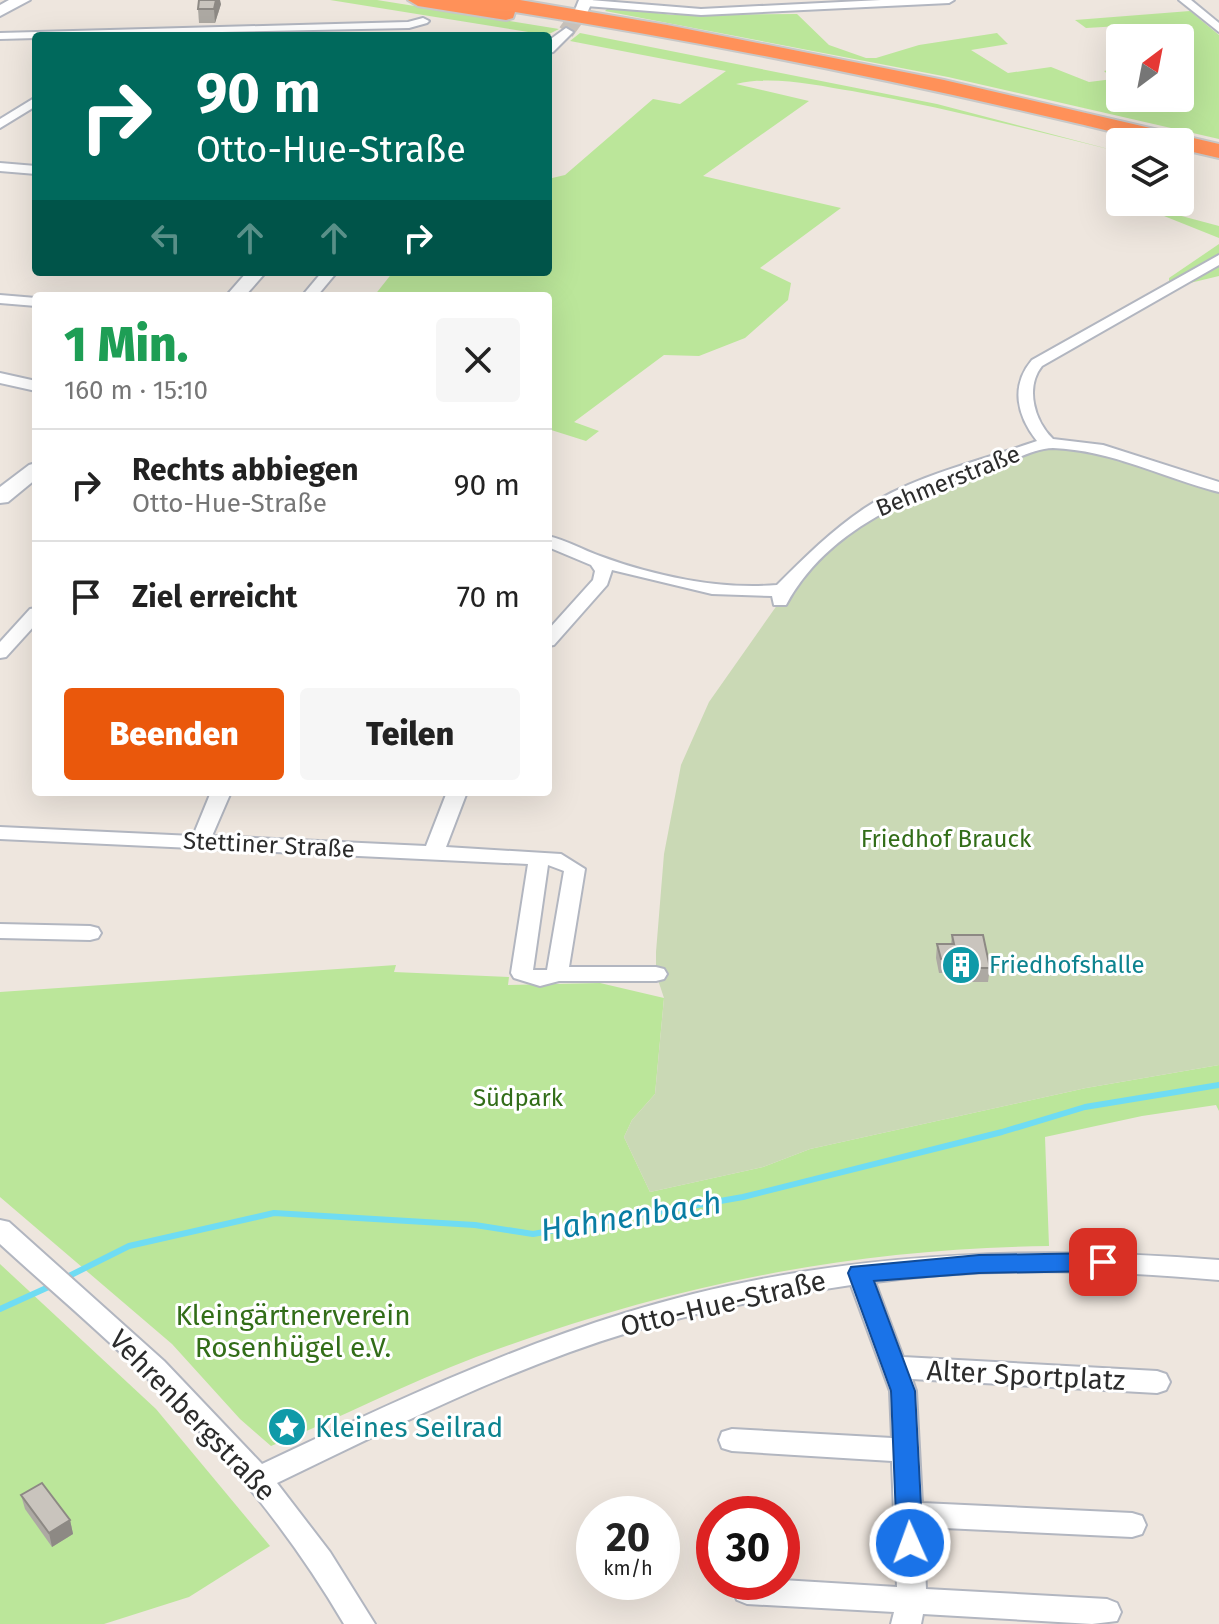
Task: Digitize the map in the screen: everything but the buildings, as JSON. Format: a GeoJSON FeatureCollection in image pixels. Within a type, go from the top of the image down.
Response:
{"type":"FeatureCollection","features":[{"type":"Feature","properties":{"kind":"highway"},"geometry":{"type":"LineString","coordinates":[[481,0],[795,56],[967,92],[1219,151]]}},
{"type":"Feature","properties":{"kind":"highway"},"geometry":{"type":"LineString","coordinates":[[421,11],[782,64],[1106,135]]}},
{"type":"Feature","properties":{"kind":"highway"},"geometry":{"type":"LineString","coordinates":[[1194,157],[1219,163]]}},
{"type":"Feature","properties":{"kind":"main road"},"geometry":{"type":"LineString","coordinates":[[0,11],[22,0]]}},
{"type":"Feature","properties":{"kind":"street"},"geometry":{"type":"LineString","coordinates":[[585,4],[701,12],[949,0]]}},
{"type":"Feature","properties":{"kind":"street"},"geometry":{"type":"LineString","coordinates":[[1184,0],[1219,29]]}},
{"type":"Feature","properties":{"kind":"street"},"geometry":{"type":"LineString","coordinates":[[166,32],[409,25],[421,11]]}},
{"type":"Feature","properties":{"kind":"street"},"geometry":{"type":"LineString","coordinates":[[330,32],[336,27]]}},
{"type":"Feature","properties":{"kind":"street"},"geometry":{"type":"LineString","coordinates":[[552,45],[566,32]]}},
{"type":"Feature","properties":{"kind":"street"},"geometry":{"type":"LineString","coordinates":[[0,36],[32,35]]}},
{"type":"Feature","properties":{"kind":"street"},"geometry":{"type":"LineString","coordinates":[[0,124],[32,104]]}},
{"type":"Feature","properties":{"kind":"street"},"geometry":{"type":"LineString","coordinates":[[0,167],[32,170]]}},
{"type":"Feature","properties":{"kind":"street","name":"Behmerstraße"},"geometry":{"type":"LineString","coordinates":[[1048,443],[1039,436],[1034,425],[1025,388],[1029,374],[1037,363],[1219,259]]}},
{"type":"Feature","properties":{"kind":"street"},"geometry":{"type":"LineString","coordinates":[[240,292],[254,276]]}},
{"type":"Feature","properties":{"kind":"street"},"geometry":{"type":"LineString","coordinates":[[312,292],[326,276]]}},
{"type":"Feature","properties":{"kind":"street"},"geometry":{"type":"LineString","coordinates":[[0,299],[32,302]]}},
{"type":"Feature","properties":{"kind":"street"},"geometry":{"type":"LineString","coordinates":[[0,378],[32,385]]}},
{"type":"Feature","properties":{"kind":"street","name":"Behmerstraße"},"geometry":{"type":"LineString","coordinates":[[552,543],[597,561],[726,592],[781,596],[851,525],[894,498],[1048,443],[1097,448],[1219,487]]}},
{"type":"Feature","properties":{"kind":"street"},"geometry":{"type":"LineString","coordinates":[[0,497],[32,472]]}},
{"type":"Feature","properties":{"kind":"street"},"geometry":{"type":"LineString","coordinates":[[552,636],[601,581],[604,571],[597,561]]}},
{"type":"Feature","properties":{"kind":"street"},"geometry":{"type":"LineString","coordinates":[[0,653],[32,617]]}},
{"type":"Feature","properties":{"kind":"street"},"geometry":{"type":"LineString","coordinates":[[200,842],[219,796]]}},
{"type":"Feature","properties":{"kind":"street"},"geometry":{"type":"LineString","coordinates":[[434,853],[455,796]]}},
{"type":"Feature","properties":{"kind":"street","name":"Stettiner Straße"},"geometry":{"type":"LineString","coordinates":[[0,833],[561,860],[575,869],[557,974]]}},
{"type":"Feature","properties":{"kind":"street"},"geometry":{"type":"LineString","coordinates":[[539,858],[522,973],[532,979],[547,979],[557,974],[656,974]]}},
{"type":"Feature","properties":{"kind":"street"},"geometry":{"type":"LineString","coordinates":[[0,931],[90,933]]}},
{"type":"Feature","properties":{"kind":"street","name":"Vehrenbergstraße"},"geometry":{"type":"LineString","coordinates":[[0,1229],[176,1389],[258,1479],[299,1531],[360,1624]]}},
{"type":"Feature","properties":{"kind":"street","name":"Otto-Hue-Straße"},"geometry":{"type":"LineString","coordinates":[[258,1479],[447,1389],[551,1347],[696,1305],[859,1273],[1051,1262],[1162,1264],[1219,1270]]}},
{"type":"Feature","properties":{"kind":"street","name":"Alter Sportplatz"},"geometry":{"type":"LineString","coordinates":[[859,1273],[903,1391],[909,1514],[909,1612]]}},
{"type":"Feature","properties":{"kind":"street","name":"Alter Sportplatz"},"geometry":{"type":"LineString","coordinates":[[894,1367],[1157,1382]]}},
{"type":"Feature","properties":{"kind":"street"},"geometry":{"type":"LineString","coordinates":[[732,1440],[906,1450]]}},
{"type":"Feature","properties":{"kind":"street"},"geometry":{"type":"LineString","coordinates":[[909,1514],[1132,1525]]}},
{"type":"Feature","properties":{"kind":"street"},"geometry":{"type":"LineString","coordinates":[[800,1598],[909,1612],[1107,1612]]}},
{"type":"Feature","properties":{"kind":"green space"},"geometry":{"type":"Polygon","coordinates":[[[330,0],[377,0],[559,29],[552,32],[528,32],[330,0]]]}},
{"type":"Feature","properties":{"kind":"green space"},"geometry":{"type":"Polygon","coordinates":[[[609,7],[673,15],[797,14],[829,45],[866,58],[919,45],[997,33],[1008,44],[971,50],[1008,73],[1051,67],[1089,82],[1106,80],[1106,112],[1194,112],[1194,24],[1106,24],[1106,27],[1086,28],[1075,20],[1190,11],[1219,35],[1219,139],[1194,133],[1194,128],[1171,128],[948,77],[605,11],[609,7]]]}},
{"type":"Feature","properties":{"kind":"green space"},"geometry":{"type":"Polygon","coordinates":[[[580,33],[937,104],[1106,149],[852,91],[764,80],[736,84],[809,101],[703,176],[841,208],[760,268],[791,283],[788,300],[745,338],[699,356],[664,355],[574,422],[599,431],[586,441],[552,430],[552,292],[377,292],[390,276],[552,276],[552,178],[565,175],[653,99],[680,104],[726,71],[570,41],[580,33]]]}},
{"type":"Feature","properties":{"kind":"green space"},"geometry":{"type":"Polygon","coordinates":[[[1164,216],[1182,216],[1219,226],[1219,238],[1164,216]]]}},
{"type":"Feature","properties":{"kind":"green space"},"geometry":{"type":"Polygon","coordinates":[[[1219,244],[1219,276],[1169,288],[1169,278],[1219,244]]]}},
{"type":"Feature","properties":{"kind":"green space","name":"Friedhof Brauck"},"geometry":{"type":"Polygon","coordinates":[[[1058,443],[1219,487],[1219,1065],[1086,1088],[810,1149],[763,1167],[650,1192],[624,1137],[632,1120],[655,1094],[664,998],[656,974],[656,952],[664,854],[681,765],[709,702],[780,601],[783,590],[873,510],[1058,443]]]}},
{"type":"Feature","properties":{"kind":"green space","name":"Südpark"},"geometry":{"type":"Polygon","coordinates":[[[396,965],[394,972],[509,977],[508,985],[600,983],[664,998],[655,1094],[632,1120],[624,1137],[650,1192],[763,1167],[810,1149],[1086,1088],[1219,1065],[1219,1111],[1216,1105],[1142,1116],[1045,1137],[1049,1246],[900,1255],[828,1264],[688,1291],[547,1332],[476,1357],[271,1446],[240,1419],[172,1344],[0,1197],[0,992],[396,965]]]}},
{"type":"Feature","properties":{"kind":"green space","name":"Kleingärtnerverein Rosenhügel e.V."},"geometry":{"type":"Polygon","coordinates":[[[0,1264],[156,1409],[270,1546],[189,1597],[104,1624],[0,1624],[0,1264]]]}},
{"type":"Feature","properties":{"kind":"waterway","name":"Hahnenbach"},"geometry":{"type":"LineString","coordinates":[[65,1278],[129,1246],[274,1213],[475,1225],[533,1234],[743,1197],[1002,1132],[1085,1107],[1219,1085]]}},
{"type":"Feature","properties":{"kind":"waterway","name":"Hahnenbach"},"geometry":{"type":"LineString","coordinates":[[0,1309],[53,1285]]}},
{"type":"Feature","properties":{"kind":"tunnel"},"geometry":{"type":"LineString","coordinates":[[566,32],[582,10]]}},
{"type":"Feature","properties":{"kind":"place","name":"Friedhofshalle"},"geometry":{"type":"Point","coordinates":[961,965]}},
{"type":"Feature","properties":{"kind":"place","name":"Kleines Seilrad"},"geometry":{"type":"Point","coordinates":[287,1427]}},
{"type":"Feature","properties":{"kind":"route"},"geometry":{"type":"LineString","coordinates":[[910,1543],[903,1391],[859,1273],[979,1264],[1103,1262]]}}]}
